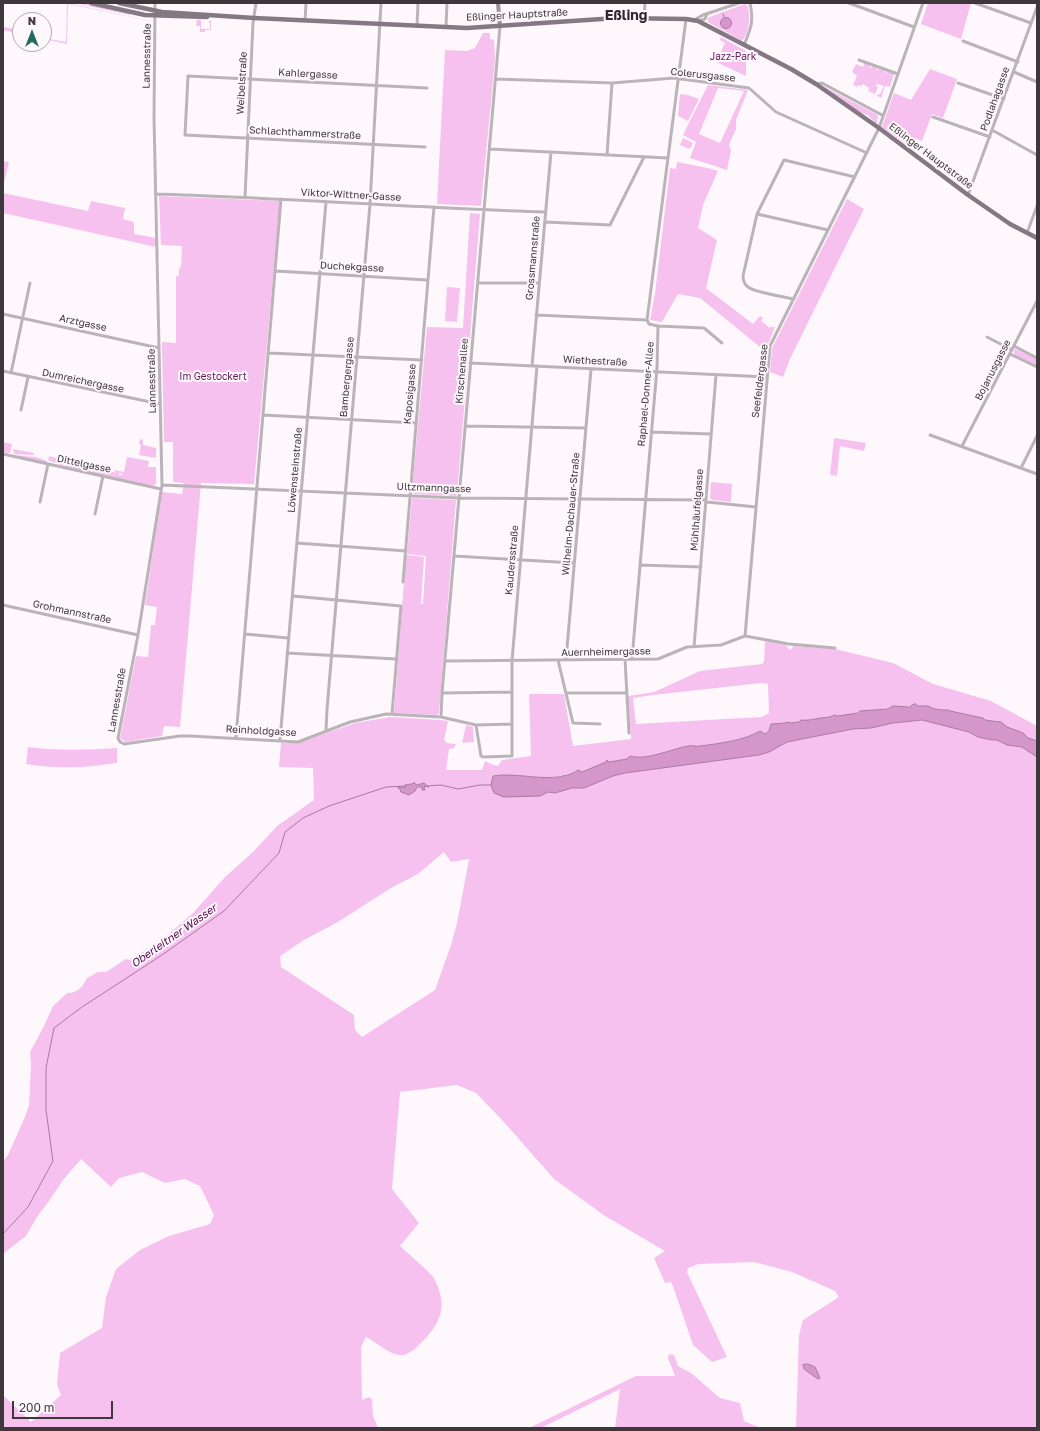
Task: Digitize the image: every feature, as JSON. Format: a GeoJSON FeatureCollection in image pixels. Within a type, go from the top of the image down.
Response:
{"type":"FeatureCollection","features":[{"type":"Feature","properties":{"kind":"main road"},"geometry":{"type":"LineString","coordinates":[[91,3],[140,14],[155,13]]}},
{"type":"Feature","properties":{"kind":"main road"},"geometry":{"type":"LineString","coordinates":[[119,3],[155,13]]}},
{"type":"Feature","properties":{"kind":"main road","name":"Eßlinger Hauptstraße"},"geometry":{"type":"LineString","coordinates":[[155,13],[211,17],[227,16],[467,28],[617,18],[686,19],[696,21],[791,69],[816,84],[968,195],[1010,224],[1037,238]]}},
{"type":"Feature","properties":{"kind":"street","name":"Lannesstraße"},"geometry":{"type":"LineString","coordinates":[[124,744],[120,742],[118,738],[138,635],[162,485],[154,118],[155,3]]}},
{"type":"Feature","properties":{"kind":"street","name":"Weibelstraße"},"geometry":{"type":"LineString","coordinates":[[245,197],[253,23],[256,3]]}},
{"type":"Feature","properties":{"kind":"street"},"geometry":{"type":"LineString","coordinates":[[305,21],[306,3]]}},
{"type":"Feature","properties":{"kind":"street","name":"Bambergergasse"},"geometry":{"type":"LineString","coordinates":[[326,731],[331,655],[370,204],[381,3]]}},
{"type":"Feature","properties":{"kind":"street"},"geometry":{"type":"LineString","coordinates":[[417,26],[418,3]]}},
{"type":"Feature","properties":{"kind":"street"},"geometry":{"type":"LineString","coordinates":[[446,27],[447,3]]}},
{"type":"Feature","properties":{"kind":"street"},"geometry":{"type":"LineString","coordinates":[[498,3],[500,26]]}},
{"type":"Feature","properties":{"kind":"street"},"geometry":{"type":"LineString","coordinates":[[644,18],[645,3]]}},
{"type":"Feature","properties":{"kind":"street"},"geometry":{"type":"LineString","coordinates":[[696,21],[703,15],[738,3]]}},
{"type":"Feature","properties":{"kind":"street"},"geometry":{"type":"LineString","coordinates":[[744,45],[752,24],[753,16],[750,3]]}},
{"type":"Feature","properties":{"kind":"street"},"geometry":{"type":"LineString","coordinates":[[849,3],[914,27]]}},
{"type":"Feature","properties":{"kind":"street","name":"Seefeldergasse"},"geometry":{"type":"LineString","coordinates":[[745,636],[770,346],[867,153],[878,128],[923,3]]}},
{"type":"Feature","properties":{"kind":"street"},"geometry":{"type":"LineString","coordinates":[[975,3],[1031,23]]}},
{"type":"Feature","properties":{"kind":"street","name":"Podlahagasse"},"geometry":{"type":"LineString","coordinates":[[968,195],[1037,7]]}},
{"type":"Feature","properties":{"kind":"street"},"geometry":{"type":"LineString","coordinates":[[707,14],[705,19],[708,27]]}},
{"type":"Feature","properties":{"kind":"street"},"geometry":{"type":"LineString","coordinates":[[686,19],[647,320],[649,324],[658,326],[704,328],[722,343]]}},
{"type":"Feature","properties":{"kind":"street"},"geometry":{"type":"LineString","coordinates":[[696,21],[705,19]]}},
{"type":"Feature","properties":{"kind":"street","name":"Kirschenallee"},"geometry":{"type":"LineString","coordinates":[[441,717],[470,363],[485,210],[500,26]]}},
{"type":"Feature","properties":{"kind":"street"},"geometry":{"type":"LineString","coordinates":[[962,42],[1018,62]]}},
{"type":"Feature","properties":{"kind":"street"},"geometry":{"type":"LineString","coordinates":[[859,60],[898,74]]}},
{"type":"Feature","properties":{"kind":"street"},"geometry":{"type":"LineString","coordinates":[[1014,72],[1037,82]]}},
{"type":"Feature","properties":{"kind":"street","name":"Kahlergasse"},"geometry":{"type":"LineString","coordinates":[[185,135],[188,76],[427,88]]}},
{"type":"Feature","properties":{"kind":"street","name":"Colerusgasse"},"geometry":{"type":"LineString","coordinates":[[496,79],[612,83],[678,79],[749,88],[776,112],[867,153]]}},
{"type":"Feature","properties":{"kind":"street"},"geometry":{"type":"LineString","coordinates":[[607,155],[612,83]]}},
{"type":"Feature","properties":{"kind":"street"},"geometry":{"type":"LineString","coordinates":[[958,83],[1004,100]]}},
{"type":"Feature","properties":{"kind":"street","name":"Eßlinger Hauptstraße"},"geometry":{"type":"LineString","coordinates":[[816,84],[822,84],[882,115]]}},
{"type":"Feature","properties":{"kind":"street"},"geometry":{"type":"LineString","coordinates":[[933,117],[990,137]]}},
{"type":"Feature","properties":{"kind":"street"},"geometry":{"type":"LineString","coordinates":[[992,130],[1037,155]]}},
{"type":"Feature","properties":{"kind":"street","name":"Schlachthammerstraße"},"geometry":{"type":"LineString","coordinates":[[185,135],[425,147]]}},
{"type":"Feature","properties":{"kind":"street"},"geometry":{"type":"LineString","coordinates":[[490,149],[668,158]]}},
{"type":"Feature","properties":{"kind":"street","name":"Grossmannstraße"},"geometry":{"type":"LineString","coordinates":[[532,366],[551,152]]}},
{"type":"Feature","properties":{"kind":"street"},"geometry":{"type":"LineString","coordinates":[[545,222],[610,225],[644,157]]}},
{"type":"Feature","properties":{"kind":"street"},"geometry":{"type":"LineString","coordinates":[[794,299],[752,290],[745,284],[743,276],[757,214],[784,160],[855,177]]}},
{"type":"Feature","properties":{"kind":"street","name":"Viktor-Wittner-Gasse"},"geometry":{"type":"LineString","coordinates":[[156,194],[545,212]]}},
{"type":"Feature","properties":{"kind":"street"},"geometry":{"type":"LineString","coordinates":[[236,737],[281,199]]}},
{"type":"Feature","properties":{"kind":"street","name":"Löwensteinstraße"},"geometry":{"type":"LineString","coordinates":[[280,740],[326,202]]}},
{"type":"Feature","properties":{"kind":"street"},"geometry":{"type":"LineString","coordinates":[[1027,233],[1037,206]]}},
{"type":"Feature","properties":{"kind":"street","name":"Kaposigasse"},"geometry":{"type":"LineString","coordinates":[[403,582],[434,207]]}},
{"type":"Feature","properties":{"kind":"street"},"geometry":{"type":"LineString","coordinates":[[757,214],[828,230]]}},
{"type":"Feature","properties":{"kind":"street","name":"Duchekgasse"},"geometry":{"type":"LineString","coordinates":[[276,271],[427,280]]}},
{"type":"Feature","properties":{"kind":"street"},"geometry":{"type":"LineString","coordinates":[[11,373],[30,283]]}},
{"type":"Feature","properties":{"kind":"street"},"geometry":{"type":"LineString","coordinates":[[478,283],[539,283]]}},
{"type":"Feature","properties":{"kind":"street","name":"Bojanusgasse"},"geometry":{"type":"LineString","coordinates":[[962,446],[1037,301]]}},
{"type":"Feature","properties":{"kind":"street","name":"Arztgasse"},"geometry":{"type":"LineString","coordinates":[[3,314],[159,348]]}},
{"type":"Feature","properties":{"kind":"street"},"geometry":{"type":"LineString","coordinates":[[536,316],[647,320]]}},
{"type":"Feature","properties":{"kind":"street","name":"Raphael-Donner-Allee"},"geometry":{"type":"LineString","coordinates":[[632,660],[656,372],[658,326]]}},
{"type":"Feature","properties":{"kind":"street"},"geometry":{"type":"LineString","coordinates":[[987,337],[1037,358]]}},
{"type":"Feature","properties":{"kind":"street"},"geometry":{"type":"LineString","coordinates":[[269,353],[422,360]]}},
{"type":"Feature","properties":{"kind":"street"},"geometry":{"type":"LineString","coordinates":[[1010,354],[1037,367]]}},
{"type":"Feature","properties":{"kind":"street","name":"Wiethestraße"},"geometry":{"type":"LineString","coordinates":[[470,363],[767,377]]}},
{"type":"Feature","properties":{"kind":"street","name":"Kaudersstraße"},"geometry":{"type":"LineString","coordinates":[[476,725],[481,756],[512,756],[512,661],[537,366]]}},
{"type":"Feature","properties":{"kind":"street","name":"Wilhelm-Dachauer-Straße"},"geometry":{"type":"LineString","coordinates":[[566,660],[591,369]]}},
{"type":"Feature","properties":{"kind":"street","name":"Dumreichergasse"},"geometry":{"type":"LineString","coordinates":[[3,371],[160,404]]}},
{"type":"Feature","properties":{"kind":"street","name":"Mühlhäufelgasse"},"geometry":{"type":"LineString","coordinates":[[694,647],[716,375]]}},
{"type":"Feature","properties":{"kind":"street"},"geometry":{"type":"LineString","coordinates":[[21,410],[28,377]]}},
{"type":"Feature","properties":{"kind":"street"},"geometry":{"type":"LineString","coordinates":[[263,415],[416,424]]}},
{"type":"Feature","properties":{"kind":"street"},"geometry":{"type":"LineString","coordinates":[[465,426],[586,428]]}},
{"type":"Feature","properties":{"kind":"street"},"geometry":{"type":"LineString","coordinates":[[651,432],[711,434]]}},
{"type":"Feature","properties":{"kind":"street"},"geometry":{"type":"LineString","coordinates":[[930,435],[1037,474]]}},
{"type":"Feature","properties":{"kind":"street"},"geometry":{"type":"LineString","coordinates":[[1021,468],[1037,436]]}},
{"type":"Feature","properties":{"kind":"street","name":"Dittelgasse"},"geometry":{"type":"LineString","coordinates":[[3,454],[161,489]]}},
{"type":"Feature","properties":{"kind":"street"},"geometry":{"type":"LineString","coordinates":[[40,502],[48,464]]}},
{"type":"Feature","properties":{"kind":"street"},"geometry":{"type":"LineString","coordinates":[[95,514],[103,476]]}},
{"type":"Feature","properties":{"kind":"street","name":"Ultzmanngasse"},"geometry":{"type":"LineString","coordinates":[[162,485],[459,498],[707,501],[756,507]]}},
{"type":"Feature","properties":{"kind":"street"},"geometry":{"type":"LineString","coordinates":[[297,543],[406,552]]}},
{"type":"Feature","properties":{"kind":"street"},"geometry":{"type":"LineString","coordinates":[[454,556],[574,563]]}},
{"type":"Feature","properties":{"kind":"street"},"geometry":{"type":"LineString","coordinates":[[640,565],[701,567]]}},
{"type":"Feature","properties":{"kind":"street"},"geometry":{"type":"LineString","coordinates":[[293,596],[401,606],[392,714]]}},
{"type":"Feature","properties":{"kind":"street","name":"Grohmannstraße"},"geometry":{"type":"LineString","coordinates":[[3,605],[138,635]]}},
{"type":"Feature","properties":{"kind":"street"},"geometry":{"type":"LineString","coordinates":[[245,634],[288,638]]}},
{"type":"Feature","properties":{"kind":"street"},"geometry":{"type":"LineString","coordinates":[[745,636],[789,644],[835,648]]}},
{"type":"Feature","properties":{"kind":"street","name":"Auernheimergasse"},"geometry":{"type":"LineString","coordinates":[[445,661],[658,659],[694,647],[721,645],[745,636]]}},
{"type":"Feature","properties":{"kind":"street"},"geometry":{"type":"LineString","coordinates":[[287,653],[396,659]]}},
{"type":"Feature","properties":{"kind":"street"},"geometry":{"type":"LineString","coordinates":[[625,659],[629,733]]}},
{"type":"Feature","properties":{"kind":"street"},"geometry":{"type":"LineString","coordinates":[[558,660],[573,723],[600,724]]}},
{"type":"Feature","properties":{"kind":"street"},"geometry":{"type":"LineString","coordinates":[[442,693],[512,692]]}},
{"type":"Feature","properties":{"kind":"street"},"geometry":{"type":"LineString","coordinates":[[566,693],[626,693]]}},
{"type":"Feature","properties":{"kind":"street","name":"Reinholdgasse"},"geometry":{"type":"LineString","coordinates":[[124,744],[182,736],[236,737],[298,742],[350,722],[392,714],[441,717],[476,725],[512,724]]}},
{"type":"Feature","properties":{"kind":"green space"},"geometry":{"type":"Polygon","coordinates":[[[67,3],[154,22],[68,4],[67,44],[52,41],[52,39],[66,42],[67,3]]]}},
{"type":"Feature","properties":{"kind":"green space"},"geometry":{"type":"Polygon","coordinates":[[[75,3],[81,3],[130,15],[75,3]]]}},
{"type":"Feature","properties":{"kind":"green space"},"geometry":{"type":"Polygon","coordinates":[[[928,3],[971,3],[961,39],[921,24],[928,3]]]}},
{"type":"Feature","properties":{"kind":"green space"},"geometry":{"type":"Polygon","coordinates":[[[745,4],[748,6],[749,24],[747,33],[742,41],[708,22],[708,18],[712,16],[745,4]]]}},
{"type":"Feature","properties":{"kind":"green space"},"geometry":{"type":"Polygon","coordinates":[[[197,20],[201,20],[201,29],[210,29],[210,23],[208,21],[211,21],[211,30],[200,32],[200,26],[196,26],[197,20]]]}},
{"type":"Feature","properties":{"kind":"green space"},"geometry":{"type":"Polygon","coordinates":[[[3,27],[12,29],[12,32],[3,30],[3,27]]]}},
{"type":"Feature","properties":{"kind":"green space"},"geometry":{"type":"Polygon","coordinates":[[[483,33],[490,33],[490,39],[494,40],[495,59],[481,206],[437,204],[445,50],[467,51],[475,48],[483,33]]]}},
{"type":"Feature","properties":{"kind":"green space","name":"Jazz-Park"},"geometry":{"type":"Polygon","coordinates":[[[721,37],[746,51],[746,76],[716,62],[725,43],[720,40],[721,37]]]}},
{"type":"Feature","properties":{"kind":"green space"},"geometry":{"type":"Polygon","coordinates":[[[864,63],[870,65],[871,68],[872,66],[877,68],[877,70],[879,69],[885,71],[885,73],[887,71],[894,74],[890,87],[885,86],[881,98],[877,96],[880,94],[884,86],[877,84],[876,86],[878,87],[875,94],[868,91],[868,87],[863,84],[861,86],[858,85],[857,87],[853,85],[857,76],[852,72],[856,64],[863,67],[864,63]]]}},
{"type":"Feature","properties":{"kind":"green space"},"geometry":{"type":"Polygon","coordinates":[[[930,69],[957,79],[943,118],[932,114],[922,141],[911,137],[907,145],[882,127],[894,93],[911,100],[930,69]]]}},
{"type":"Feature","properties":{"kind":"green space"},"geometry":{"type":"Polygon","coordinates":[[[708,85],[748,90],[736,120],[736,129],[729,145],[731,150],[727,170],[690,158],[696,142],[683,135],[708,85]],[[718,88],[699,134],[720,143],[744,91],[718,88]]]}},
{"type":"Feature","properties":{"kind":"green space"},"geometry":{"type":"Polygon","coordinates":[[[821,85],[878,115],[877,123],[875,123],[870,117],[859,113],[821,85]]]}},
{"type":"Feature","properties":{"kind":"green space"},"geometry":{"type":"Polygon","coordinates":[[[680,94],[699,99],[688,121],[678,116],[680,94]]]}},
{"type":"Feature","properties":{"kind":"green space"},"geometry":{"type":"Polygon","coordinates":[[[683,138],[693,143],[690,149],[680,145],[683,138]]]}},
{"type":"Feature","properties":{"kind":"green space"},"geometry":{"type":"Polygon","coordinates":[[[3,161],[9,162],[3,187],[3,161]]]}},
{"type":"Feature","properties":{"kind":"green space"},"geometry":{"type":"Polygon","coordinates":[[[677,162],[718,171],[703,205],[698,228],[717,240],[706,288],[753,324],[760,316],[763,318],[761,321],[770,328],[772,325],[772,327],[775,327],[766,352],[700,298],[678,294],[662,322],[650,320],[655,293],[670,168],[676,169],[677,162]]]}},
{"type":"Feature","properties":{"kind":"green space"},"geometry":{"type":"Polygon","coordinates":[[[3,193],[88,211],[91,201],[125,208],[123,219],[134,222],[134,234],[156,238],[156,247],[3,213],[3,193]]]}},
{"type":"Feature","properties":{"kind":"green space","name":"Im Gestockert"},"geometry":{"type":"Polygon","coordinates":[[[159,196],[280,201],[254,484],[201,483],[180,727],[164,726],[162,736],[125,742],[120,738],[136,656],[148,657],[151,625],[155,625],[157,607],[145,605],[162,492],[182,494],[184,483],[173,482],[173,442],[164,442],[162,348],[162,342],[176,343],[176,276],[179,276],[179,268],[181,267],[182,246],[161,245],[159,196]]]}},
{"type":"Feature","properties":{"kind":"green space"},"geometry":{"type":"Polygon","coordinates":[[[847,199],[864,209],[790,359],[783,377],[770,372],[772,348],[847,199]]]}},
{"type":"Feature","properties":{"kind":"green space"},"geometry":{"type":"Polygon","coordinates":[[[470,213],[480,214],[457,494],[456,496],[414,494],[412,490],[427,327],[463,328],[470,213]]]}},
{"type":"Feature","properties":{"kind":"green space"},"geometry":{"type":"Polygon","coordinates":[[[447,287],[460,288],[457,322],[445,321],[447,287]]]}},
{"type":"Feature","properties":{"kind":"green space"},"geometry":{"type":"Polygon","coordinates":[[[1014,349],[1037,359],[1037,366],[1016,356],[1014,354],[1014,349]]]}},
{"type":"Feature","properties":{"kind":"green space"},"geometry":{"type":"Polygon","coordinates":[[[834,438],[866,443],[864,451],[840,446],[837,476],[830,475],[834,438]]]}},
{"type":"Feature","properties":{"kind":"green space"},"geometry":{"type":"Polygon","coordinates":[[[140,439],[143,440],[143,445],[156,448],[156,458],[139,455],[141,445],[139,444],[140,439]]]}},
{"type":"Feature","properties":{"kind":"green space"},"geometry":{"type":"Polygon","coordinates":[[[3,442],[12,444],[10,453],[3,452],[3,442]]]}},
{"type":"Feature","properties":{"kind":"green space"},"geometry":{"type":"Polygon","coordinates":[[[13,449],[34,453],[34,455],[14,454],[13,449]]]}},
{"type":"Feature","properties":{"kind":"green space"},"geometry":{"type":"Polygon","coordinates":[[[14,455],[36,457],[47,461],[46,463],[14,455]]]}},
{"type":"Feature","properties":{"kind":"green space"},"geometry":{"type":"Polygon","coordinates":[[[49,456],[64,460],[63,466],[48,460],[49,456]]]}},
{"type":"Feature","properties":{"kind":"green space"},"geometry":{"type":"Polygon","coordinates":[[[127,457],[149,461],[148,467],[156,467],[156,484],[153,486],[92,473],[92,470],[95,470],[96,468],[93,467],[94,465],[106,468],[105,470],[99,469],[100,472],[101,470],[119,473],[115,472],[115,470],[124,472],[127,457]]]}},
{"type":"Feature","properties":{"kind":"green space"},"geometry":{"type":"Polygon","coordinates":[[[66,462],[74,464],[73,466],[76,467],[77,464],[78,467],[79,465],[89,467],[88,469],[92,470],[91,472],[65,467],[66,462]]]}},
{"type":"Feature","properties":{"kind":"green space"},"geometry":{"type":"Polygon","coordinates":[[[711,482],[732,484],[731,502],[712,500],[710,498],[711,482]]]}},
{"type":"Feature","properties":{"kind":"green space"},"geometry":{"type":"Polygon","coordinates":[[[412,498],[456,500],[439,713],[437,715],[394,713],[406,555],[424,557],[421,603],[418,603],[423,604],[426,556],[407,554],[412,498]]]}},
{"type":"Feature","properties":{"kind":"green space"},"geometry":{"type":"Polygon","coordinates":[[[765,641],[786,645],[790,650],[794,646],[835,649],[893,663],[933,684],[991,701],[1037,726],[1037,751],[1035,755],[1037,757],[1037,1428],[796,1428],[799,1335],[803,1320],[839,1297],[835,1291],[792,1272],[754,1262],[698,1264],[688,1268],[687,1272],[727,1357],[712,1362],[693,1345],[671,1282],[665,1283],[654,1258],[665,1251],[605,1216],[554,1179],[476,1093],[457,1085],[400,1092],[392,1189],[419,1223],[400,1246],[433,1277],[439,1290],[442,1307],[438,1321],[428,1336],[407,1354],[394,1354],[366,1337],[361,1347],[362,1400],[369,1397],[372,1399],[373,1416],[378,1428],[3,1428],[3,1395],[31,1422],[61,1395],[57,1384],[60,1353],[102,1328],[106,1297],[116,1269],[140,1250],[169,1236],[210,1224],[214,1215],[200,1186],[185,1179],[165,1183],[142,1172],[119,1178],[111,1187],[81,1159],[63,1180],[37,1217],[26,1236],[3,1254],[3,1164],[29,1105],[31,1064],[30,1052],[53,1006],[67,993],[74,992],[79,989],[87,978],[98,972],[106,972],[126,959],[130,960],[162,940],[194,912],[225,877],[254,851],[277,826],[314,800],[313,768],[280,767],[281,743],[298,743],[355,723],[390,717],[441,720],[448,721],[444,741],[446,741],[446,743],[456,744],[454,748],[449,749],[446,770],[482,770],[485,761],[498,766],[502,760],[531,756],[529,694],[564,694],[573,746],[631,739],[628,696],[654,692],[700,671],[762,664],[764,662],[765,641]],[[761,683],[633,698],[636,724],[761,717],[769,713],[768,684],[761,683]],[[893,706],[889,708],[837,716],[834,715],[817,720],[771,724],[769,731],[765,734],[760,731],[747,737],[722,743],[681,747],[651,756],[630,756],[627,759],[606,762],[582,772],[578,770],[563,775],[549,777],[519,776],[523,796],[540,796],[548,792],[555,793],[572,788],[584,788],[613,776],[625,773],[759,755],[769,752],[787,742],[893,723],[922,720],[970,732],[978,737],[992,740],[997,740],[1007,727],[998,721],[985,720],[979,717],[950,711],[947,709],[917,706],[893,706]],[[426,784],[405,785],[405,787],[401,788],[401,792],[407,792],[419,787],[422,787],[422,790],[423,786],[428,786],[426,784]],[[444,852],[418,874],[391,888],[338,922],[304,940],[280,956],[281,967],[354,1015],[355,1030],[362,1037],[435,990],[457,923],[469,859],[451,862],[444,852]],[[815,1367],[804,1369],[818,1379],[820,1377],[815,1367]]]}},
{"type":"Feature","properties":{"kind":"green space"},"geometry":{"type":"Polygon","coordinates":[[[466,725],[473,727],[474,742],[462,743],[466,725]]]}},
{"type":"Feature","properties":{"kind":"green space"},"geometry":{"type":"Polygon","coordinates":[[[28,747],[72,750],[117,748],[117,763],[72,767],[49,767],[26,764],[28,747]]]}},
{"type":"Feature","properties":{"kind":"green space"},"geometry":{"type":"Polygon","coordinates":[[[669,1354],[674,1355],[678,1366],[691,1373],[720,1398],[740,1403],[744,1421],[761,1428],[615,1428],[620,1389],[541,1428],[529,1428],[636,1376],[675,1376],[668,1358],[669,1354]]]}},
{"type":"Feature","properties":{"kind":"shaded area"},"geometry":{"type":"Polygon","coordinates":[[[726,17],[730,19],[732,23],[730,27],[726,29],[722,27],[720,23],[722,19],[726,17]]]}},
{"type":"Feature","properties":{"kind":"shaded area"},"geometry":{"type":"Polygon","coordinates":[[[916,704],[917,706],[928,706],[941,710],[949,710],[983,718],[985,720],[1001,722],[1007,727],[1023,733],[1028,738],[1037,741],[1037,757],[1022,747],[1007,745],[997,740],[978,737],[969,732],[922,720],[893,723],[871,728],[853,729],[787,742],[769,752],[759,755],[625,773],[613,776],[584,788],[572,788],[555,793],[548,792],[540,796],[504,797],[494,793],[491,785],[493,776],[511,775],[549,778],[558,777],[578,770],[582,772],[606,762],[607,760],[609,762],[627,759],[630,756],[651,756],[681,747],[723,743],[747,737],[760,731],[765,734],[769,731],[771,724],[799,722],[801,720],[858,713],[860,711],[887,709],[893,706],[910,707],[916,704]]]}},
{"type":"Feature","properties":{"kind":"shaded area"},"geometry":{"type":"Polygon","coordinates":[[[414,783],[417,785],[424,783],[429,787],[424,786],[425,790],[422,790],[422,787],[417,787],[415,791],[409,795],[401,792],[398,788],[398,786],[402,788],[405,787],[405,785],[414,783]]]}},
{"type":"Feature","properties":{"kind":"shaded area"},"geometry":{"type":"Polygon","coordinates":[[[808,1364],[815,1367],[820,1378],[818,1379],[804,1369],[803,1365],[808,1364]]]}},
{"type":"Feature","properties":{"kind":"waterway","name":"Oberleitner Wasser"},"geometry":{"type":"LineString","coordinates":[[427,786],[441,785],[458,789],[480,785],[491,785]]}},
{"type":"Feature","properties":{"kind":"waterway","name":"Oberleitner Wasser"},"geometry":{"type":"LineString","coordinates":[[3,1234],[28,1207],[53,1161],[46,1110],[46,1068],[54,1028],[82,1007],[162,955],[224,911],[279,853],[285,832],[303,818],[329,806],[386,787],[406,786]]}},
{"type":"Feature","properties":{"kind":"district","name":"Eßling"},"geometry":{"type":"Point","coordinates":[626,16]}}]}
